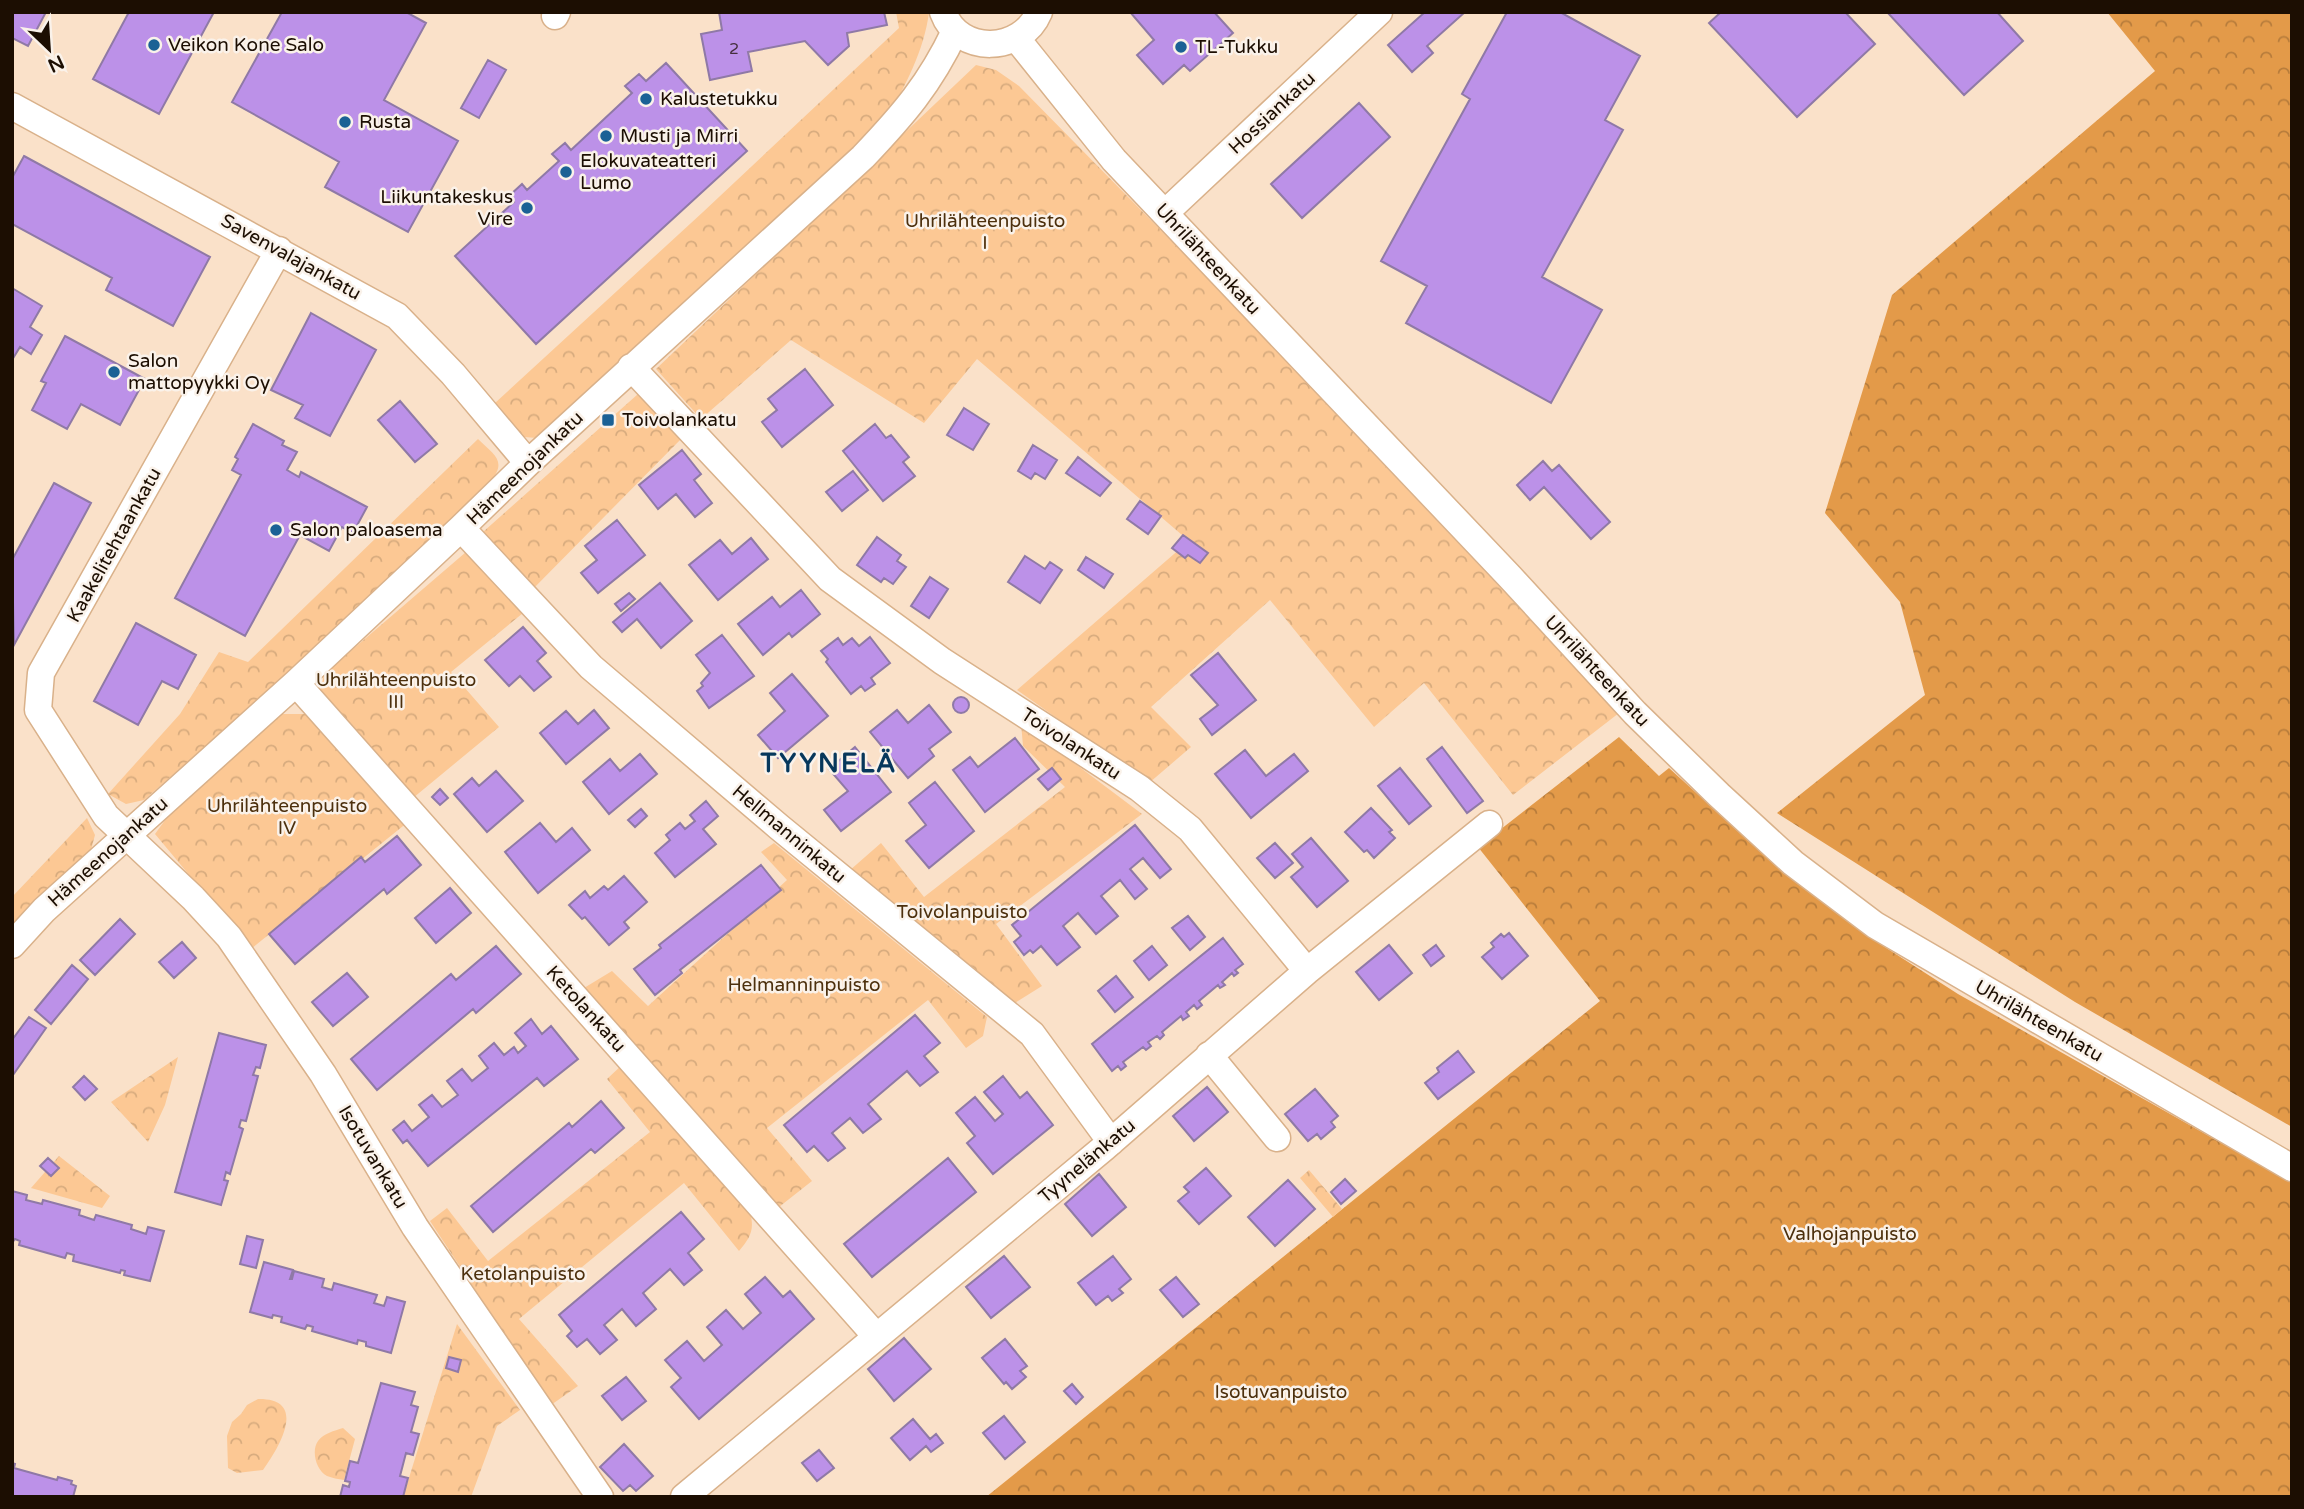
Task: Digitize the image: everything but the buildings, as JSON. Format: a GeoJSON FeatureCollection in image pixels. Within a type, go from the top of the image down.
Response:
{"type":"FeatureCollection","features":[{"type":"Feature","properties":{"kind":"street"},"geometry":{"type":"LineString","coordinates":[[949,22],[970,41],[1001,44],[1017,39],[1028,30],[1039,12]]}},
{"type":"Feature","properties":{"kind":"street","name":"Hossiankatu"},"geometry":{"type":"LineString","coordinates":[[1165,213],[1380,12]]}},
{"type":"Feature","properties":{"kind":"street","name":"Hämeenojankatu"},"geometry":{"type":"LineString","coordinates":[[12,945],[44,910],[296,684],[631,367],[863,157],[906,112],[939,65],[949,22]]}},
{"type":"Feature","properties":{"kind":"street","name":"Uhrilähteenkatu"},"geometry":{"type":"LineString","coordinates":[[1017,39],[1114,160],[1510,577],[1635,713],[1793,863],[1875,925],[2292,1168]]}},
{"type":"Feature","properties":{"kind":"street","name":"Savenvalajankatu"},"geometry":{"type":"LineString","coordinates":[[12,106],[397,316],[453,374],[528,463]]}},
{"type":"Feature","properties":{"kind":"street","name":"Kaakelitehtaankatu"},"geometry":{"type":"LineString","coordinates":[[126,835],[106,816],[38,710],[41,673],[279,250]]}},
{"type":"Feature","properties":{"kind":"street","name":"Toivolankatu"},"geometry":{"type":"LineString","coordinates":[[631,367],[830,579],[942,660],[1139,788],[1190,829],[1307,971]]}},
{"type":"Feature","properties":{"kind":"street","name":"Hellmanninkatu"},"geometry":{"type":"LineString","coordinates":[[461,528],[591,667],[779,827],[1032,1034],[1111,1142]]}},
{"type":"Feature","properties":{"kind":"street","name":"Ketolankatu"},"geometry":{"type":"LineString","coordinates":[[296,684],[876,1336]]}},
{"type":"Feature","properties":{"kind":"street","name":"Tyynelänkatu"},"geometry":{"type":"LineString","coordinates":[[684,1497],[1111,1142],[1307,971],[1489,824]]}},
{"type":"Feature","properties":{"kind":"street","name":"Isotuvankatu"},"geometry":{"type":"LineString","coordinates":[[126,835],[229,937],[323,1074],[415,1227],[600,1497]]}},
{"type":"Feature","properties":{"kind":"street"},"geometry":{"type":"LineString","coordinates":[[1209,1055],[1277,1138]]}},
{"type":"Feature","properties":{"kind":"green space"},"geometry":{"type":"Polygon","coordinates":[[[896,12],[929,12],[918,55],[886,121],[537,438],[524,437],[495,403],[899,28],[896,12]]]}},
{"type":"Feature","properties":{"kind":"green space"},"geometry":{"type":"Polygon","coordinates":[[[2107,12],[2292,12],[2292,1127],[2075,1002],[1777,813],[1925,695],[1900,602],[1825,513],[1892,295],[2155,71],[2107,12]]]}},
{"type":"Feature","properties":{"kind":"green space","name":"Uhrilähteenpuisto I"},"geometry":{"type":"Polygon","coordinates":[[[976,65],[996,70],[1019,86],[1191,261],[1619,713],[1513,795],[1424,683],[1374,727],[1270,600],[1151,707],[1191,747],[1149,783],[1017,690],[1189,541],[977,359],[924,423],[791,340],[701,419],[656,369],[976,65]]]}},
{"type":"Feature","properties":{"kind":"green space"},"geometry":{"type":"Polygon","coordinates":[[[638,394],[683,437],[532,590],[483,532],[638,394]]]}},
{"type":"Feature","properties":{"kind":"green space"},"geometry":{"type":"Polygon","coordinates":[[[478,439],[497,459],[498,469],[490,482],[297,666],[144,800],[126,804],[108,794],[180,714],[219,652],[248,662],[478,439]]]}},
{"type":"Feature","properties":{"kind":"green space","name":"Uhrilähteenpuisto III"},"geometry":{"type":"Polygon","coordinates":[[[466,552],[523,613],[451,672],[499,727],[413,798],[320,695],[324,674],[466,552]]]}},
{"type":"Feature","properties":{"kind":"green space","name":"Uhrilähteenpuisto IV"},"geometry":{"type":"Polygon","coordinates":[[[281,714],[310,714],[408,822],[251,949],[155,834],[168,816],[281,714]]]}},
{"type":"Feature","properties":{"kind":"green space","name":"Toivolanpuisto"},"geometry":{"type":"Polygon","coordinates":[[[1021,723],[1142,814],[996,924],[1042,986],[1015,1003],[849,871],[881,843],[924,897],[1065,787],[1023,746],[1021,723]]]}},
{"type":"Feature","properties":{"kind":"green space","name":"Valhojanpuisto"},"geometry":{"type":"Polygon","coordinates":[[[1619,737],[1659,776],[1669,768],[1748,840],[1863,933],[1958,994],[2292,1183],[2292,1497],[986,1497],[1600,1001],[1478,847],[1619,737]]]}},
{"type":"Feature","properties":{"kind":"green space"},"geometry":{"type":"Polygon","coordinates":[[[87,818],[95,835],[91,850],[12,932],[12,897],[87,818]]]}},
{"type":"Feature","properties":{"kind":"green space","name":"Helmanninpuisto"},"geometry":{"type":"Polygon","coordinates":[[[774,843],[987,1017],[983,1036],[966,1048],[928,1000],[767,1128],[812,1181],[779,1207],[584,988],[612,971],[648,1006],[787,880],[761,852],[774,843]]]}},
{"type":"Feature","properties":{"kind":"green space"},"geometry":{"type":"Polygon","coordinates":[[[178,1057],[165,1105],[148,1142],[111,1102],[178,1057]]]}},
{"type":"Feature","properties":{"kind":"green space","name":"Ketolanpuisto"},"geometry":{"type":"Polygon","coordinates":[[[623,1064],[750,1212],[752,1229],[739,1251],[684,1183],[519,1319],[578,1386],[551,1405],[430,1221],[447,1208],[488,1261],[650,1132],[607,1079],[623,1064]]]}},
{"type":"Feature","properties":{"kind":"green space"},"geometry":{"type":"Polygon","coordinates":[[[59,1156],[110,1196],[102,1208],[31,1188],[59,1156]]]}},
{"type":"Feature","properties":{"kind":"green space"},"geometry":{"type":"Polygon","coordinates":[[[1309,1170],[1342,1209],[1333,1217],[1300,1178],[1309,1170]]]}},
{"type":"Feature","properties":{"kind":"green space"},"geometry":{"type":"Polygon","coordinates":[[[457,1324],[520,1410],[497,1426],[471,1497],[403,1497],[457,1324]]]}},
{"type":"Feature","properties":{"kind":"green space"},"geometry":{"type":"Polygon","coordinates":[[[258,1399],[274,1401],[283,1407],[286,1426],[263,1470],[237,1473],[228,1468],[227,1436],[232,1422],[247,1405],[258,1399]]]}},
{"type":"Feature","properties":{"kind":"green space"},"geometry":{"type":"Polygon","coordinates":[[[343,1428],[355,1439],[344,1480],[323,1473],[317,1465],[315,1455],[320,1438],[343,1428]]]}},
{"type":"Feature","properties":{"kind":"place","name":"Veikon Kone Salo"},"geometry":{"type":"Point","coordinates":[154,45]}},
{"type":"Feature","properties":{"kind":"place","name":"TL-Tukku"},"geometry":{"type":"Point","coordinates":[1181,47]}},
{"type":"Feature","properties":{"kind":"place","name":"Kalustetukku"},"geometry":{"type":"Point","coordinates":[646,99]}},
{"type":"Feature","properties":{"kind":"place","name":"Rusta"},"geometry":{"type":"Point","coordinates":[345,122]}},
{"type":"Feature","properties":{"kind":"place","name":"Musti ja Mirri"},"geometry":{"type":"Point","coordinates":[606,136]}},
{"type":"Feature","properties":{"kind":"place","name":"Elokuvateatteri Lumo"},"geometry":{"type":"Point","coordinates":[566,172]}},
{"type":"Feature","properties":{"kind":"place","name":"Liikuntakeskus Vire"},"geometry":{"type":"Point","coordinates":[527,208]}},
{"type":"Feature","properties":{"kind":"place","name":"Salon mattopyykki Oy"},"geometry":{"type":"Point","coordinates":[114,372]}},
{"type":"Feature","properties":{"kind":"place","name":"Toivolankatu"},"geometry":{"type":"Point","coordinates":[608,420]}},
{"type":"Feature","properties":{"kind":"place","name":"Salon paloasema"},"geometry":{"type":"Point","coordinates":[276,530]}},
{"type":"Feature","properties":{"kind":"district","name":"TYYNELÄ"},"geometry":{"type":"Point","coordinates":[829,763]}},
{"type":"Feature","properties":{"kind":"park label","name":"Isotuvanpuisto"},"geometry":{"type":"Point","coordinates":[1281,1392]}}]}
